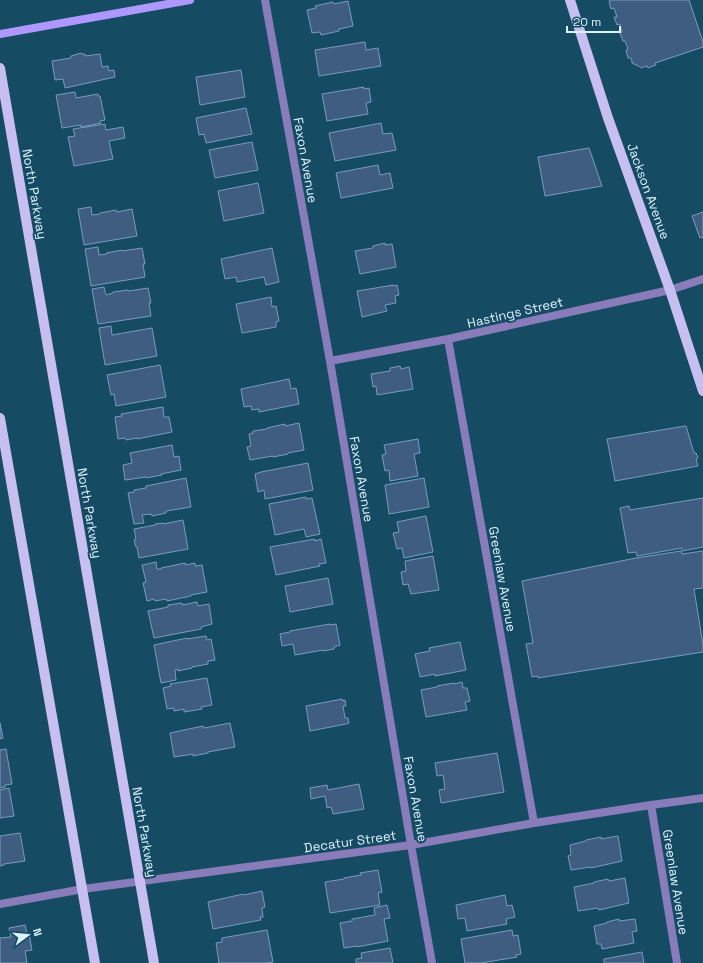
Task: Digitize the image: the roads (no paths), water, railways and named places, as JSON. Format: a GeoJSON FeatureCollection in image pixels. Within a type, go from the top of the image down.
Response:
{"type":"FeatureCollection","features":[{"type":"Feature","properties":{"kind":"main road","name":"Jackson Avenue"},"geometry":{"type":"LineString","coordinates":[[570,0],[608,118],[670,290],[703,391]]}},
{"type":"Feature","properties":{"kind":"main road","name":"North Parkway"},"geometry":{"type":"LineString","coordinates":[[0,68],[154,963]]}},
{"type":"Feature","properties":{"kind":"main road"},"geometry":{"type":"LineString","coordinates":[[0,418],[96,963]]}},
{"type":"Feature","properties":{"kind":"street"},"geometry":{"type":"LineString","coordinates":[[0,34],[190,0]]}},
{"type":"Feature","properties":{"kind":"street","name":"Faxon Avenue"},"geometry":{"type":"LineString","coordinates":[[265,0],[330,361],[432,963]]}},
{"type":"Feature","properties":{"kind":"street","name":"Hastings Street"},"geometry":{"type":"LineString","coordinates":[[330,361],[448,339],[670,290],[703,279]]}},
{"type":"Feature","properties":{"kind":"street","name":"Greenlaw Avenue"},"geometry":{"type":"LineString","coordinates":[[448,339],[534,823]]}},
{"type":"Feature","properties":{"kind":"street","name":"Decatur Street"},"geometry":{"type":"LineString","coordinates":[[0,904],[83,890],[412,845],[534,823],[703,798]]}},
{"type":"Feature","properties":{"kind":"street","name":"Greenlaw Avenue"},"geometry":{"type":"LineString","coordinates":[[651,805],[677,963]]}}]}
